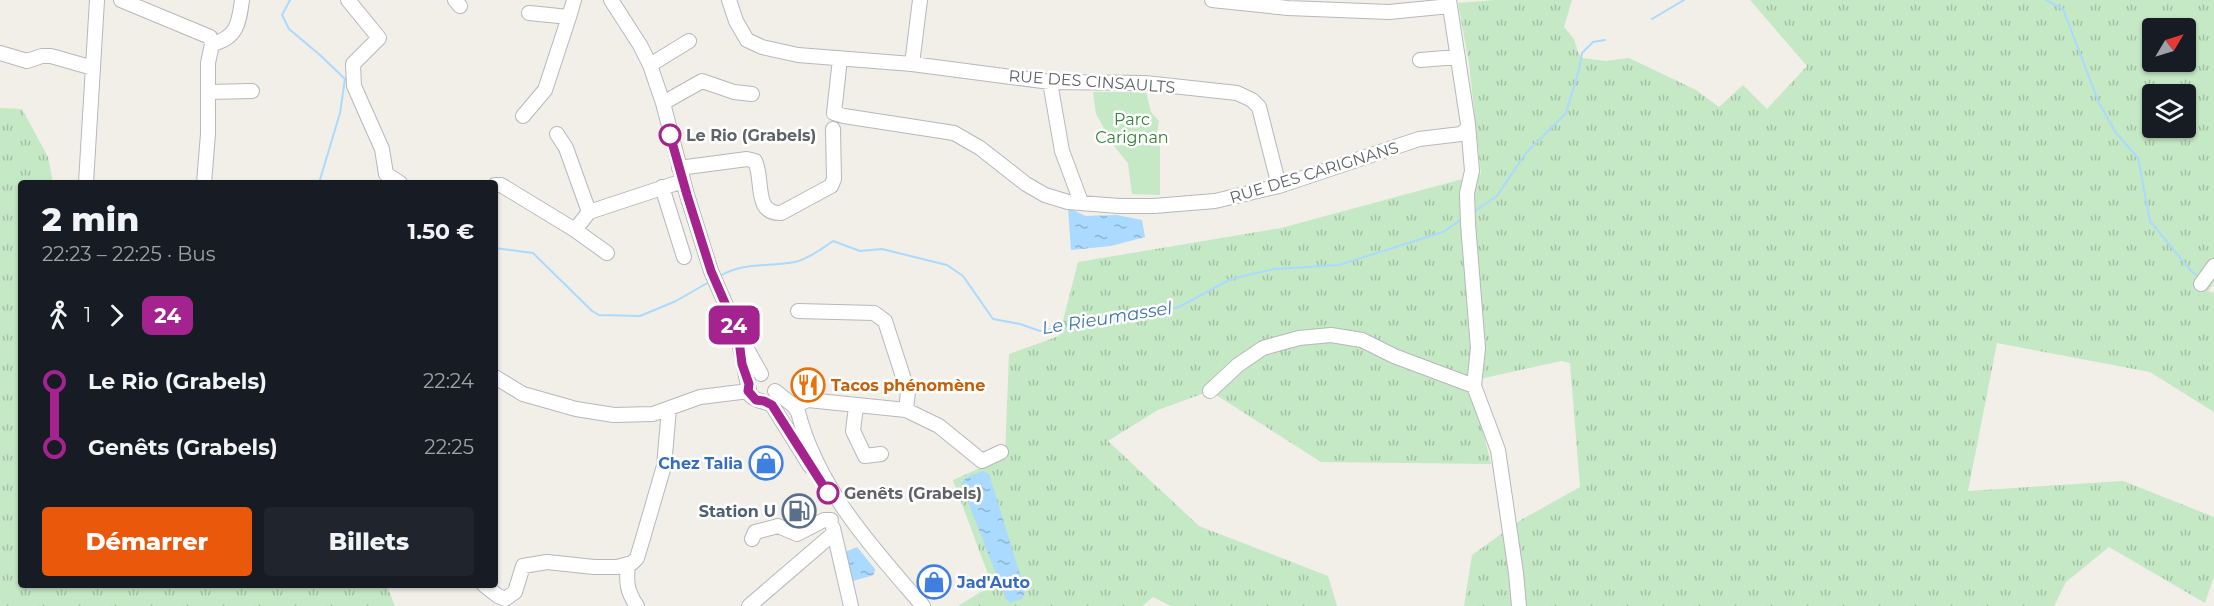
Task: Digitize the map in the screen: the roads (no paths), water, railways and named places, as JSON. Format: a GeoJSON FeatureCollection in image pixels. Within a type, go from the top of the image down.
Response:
{"type":"FeatureCollection","features":[{"type":"Feature","properties":{"kind":"street"},"geometry":{"type":"LineString","coordinates":[[86,180],[98,0]]}},
{"type":"Feature","properties":{"kind":"street"},"geometry":{"type":"LineString","coordinates":[[121,0],[210,37],[212,44],[208,63],[208,134],[204,180]]}},
{"type":"Feature","properties":{"kind":"street"},"geometry":{"type":"LineString","coordinates":[[212,44],[228,39],[238,24],[242,0]]}},
{"type":"Feature","properties":{"kind":"street"},"geometry":{"type":"LineString","coordinates":[[348,0],[379,38],[353,64],[354,86],[382,149],[386,174],[395,180]]}},
{"type":"Feature","properties":{"kind":"street"},"geometry":{"type":"LineString","coordinates":[[523,116],[545,90],[574,0]]}},
{"type":"Feature","properties":{"kind":"street"},"geometry":{"type":"LineString","coordinates":[[611,0],[650,65],[711,271],[738,333],[761,374],[772,380],[770,396],[772,405],[796,431],[841,506],[923,606]]}},
{"type":"Feature","properties":{"kind":"street"},"geometry":{"type":"LineString","coordinates":[[729,0],[736,21],[747,40],[798,55],[840,59]]}},
{"type":"Feature","properties":{"kind":"street"},"geometry":{"type":"LineString","coordinates":[[912,64],[920,0]]}},
{"type":"Feature","properties":{"kind":"street"},"geometry":{"type":"LineString","coordinates":[[1212,0],[1288,8],[1389,12],[1450,3],[1468,124],[1472,171],[1467,193],[1478,348],[1474,386],[1498,450],[1519,606]]}},
{"type":"Feature","properties":{"kind":"street"},"geometry":{"type":"LineString","coordinates":[[529,13],[568,17]]}},
{"type":"Feature","properties":{"kind":"street"},"geometry":{"type":"LineString","coordinates":[[650,65],[689,41]]}},
{"type":"Feature","properties":{"kind":"street"},"geometry":{"type":"LineString","coordinates":[[0,53],[27,61],[42,56],[51,56],[93,68]]}},
{"type":"Feature","properties":{"kind":"street"},"geometry":{"type":"LineString","coordinates":[[1420,60],[1458,57]]}},
{"type":"Feature","properties":{"kind":"street","name":"RUE DES CINSAULTS"},"geometry":{"type":"LineString","coordinates":[[840,59],[912,64],[1050,82],[1145,83],[1237,93],[1246,96],[1259,107],[1280,186]]}},
{"type":"Feature","properties":{"kind":"street","name":"RUE DES CARIGNANS"},"geometry":{"type":"LineString","coordinates":[[840,59],[834,112],[844,116],[954,133],[980,148],[1026,184],[1046,195],[1068,202],[1119,206],[1215,201],[1280,186],[1419,139],[1461,134],[1467,129]]}},
{"type":"Feature","properties":{"kind":"street"},"geometry":{"type":"LineString","coordinates":[[663,103],[702,81],[734,92],[752,94]]}},
{"type":"Feature","properties":{"kind":"street"},"geometry":{"type":"LineString","coordinates":[[1050,82],[1062,151],[1081,202]]}},
{"type":"Feature","properties":{"kind":"street"},"geometry":{"type":"LineString","coordinates":[[208,92],[252,92]]}},
{"type":"Feature","properties":{"kind":"street"},"geometry":{"type":"LineString","coordinates":[[575,230],[589,212],[662,188],[681,174],[747,159],[755,161],[759,170],[765,209],[772,213],[782,213],[831,186],[834,179],[832,129]]}},
{"type":"Feature","properties":{"kind":"street"},"geometry":{"type":"LineString","coordinates":[[557,134],[566,148],[589,212]]}},
{"type":"Feature","properties":{"kind":"street"},"geometry":{"type":"LineString","coordinates":[[498,185],[575,230],[607,253]]}},
{"type":"Feature","properties":{"kind":"street"},"geometry":{"type":"LineString","coordinates":[[662,188],[684,257]]}},
{"type":"Feature","properties":{"kind":"street"},"geometry":{"type":"LineString","coordinates":[[798,311],[874,313],[885,321],[908,392],[906,410]]}},
{"type":"Feature","properties":{"kind":"street"},"geometry":{"type":"LineString","coordinates":[[738,333],[742,364],[753,398],[770,396],[794,406],[808,400],[906,410],[939,426],[982,461],[1001,452]]}},
{"type":"Feature","properties":{"kind":"street"},"geometry":{"type":"LineString","coordinates":[[1210,391],[1238,365],[1263,348],[1299,338],[1331,335],[1362,340],[1394,356],[1474,386]]}},
{"type":"Feature","properties":{"kind":"street"},"geometry":{"type":"LineString","coordinates":[[749,387],[753,377],[761,374]]}},
{"type":"Feature","properties":{"kind":"street"},"geometry":{"type":"LineString","coordinates":[[498,379],[523,394],[594,413],[614,415],[653,414],[700,397],[749,387]]}},
{"type":"Feature","properties":{"kind":"street"},"geometry":{"type":"LineString","coordinates":[[794,406],[796,431]]}},
{"type":"Feature","properties":{"kind":"street"},"geometry":{"type":"LineString","coordinates":[[856,406],[853,431],[865,456],[880,454]]}},
{"type":"Feature","properties":{"kind":"street"},"geometry":{"type":"LineString","coordinates":[[488,588],[505,599],[515,592],[523,566],[528,564],[547,562],[594,567],[628,565],[637,558],[664,466],[669,409]]}},
{"type":"Feature","properties":{"kind":"street"},"geometry":{"type":"LineString","coordinates":[[749,606],[832,527],[841,506]]}},
{"type":"Feature","properties":{"kind":"street"},"geometry":{"type":"LineString","coordinates":[[752,539],[755,532],[778,526],[797,534],[824,520],[832,527],[851,606]]}},
{"type":"Feature","properties":{"kind":"street"},"geometry":{"type":"LineString","coordinates":[[628,565],[626,580],[637,606]]}},
{"type":"Feature","properties":{"kind":"water"},"geometry":{"type":"Polygon","coordinates":[[[1068,208],[1086,216],[1117,215],[1142,220],[1145,237],[1111,246],[1071,250],[1068,208]]]}},
{"type":"Feature","properties":{"kind":"water"},"geometry":{"type":"Polygon","coordinates":[[[983,471],[989,474],[1025,592],[1022,599],[1010,603],[1006,599],[961,484],[967,477],[983,471]]]}},
{"type":"Feature","properties":{"kind":"water"},"geometry":{"type":"Polygon","coordinates":[[[857,547],[875,569],[874,575],[853,581],[845,552],[857,547]]]}},
{"type":"Feature","properties":{"kind":"waterway","name":"Le Rieumassel"},"geometry":{"type":"LineString","coordinates":[[290,0],[282,15],[289,29],[345,79],[340,113],[320,180]]}},
{"type":"Feature","properties":{"kind":"waterway","name":"Le Rieumassel"},"geometry":{"type":"LineString","coordinates":[[1652,19],[1684,0]]}},
{"type":"Feature","properties":{"kind":"waterway"},"geometry":{"type":"LineString","coordinates":[[2046,0],[2063,9],[2099,103],[2116,133],[2138,158],[2150,221],[2191,271],[2199,277]]}},
{"type":"Feature","properties":{"kind":"waterway","name":"Le Rieumassel"},"geometry":{"type":"LineString","coordinates":[[1472,213],[1497,196],[1525,154],[1566,113],[1582,53],[1593,42],[1605,40]]}},
{"type":"Feature","properties":{"kind":"waterway","name":"Le Rieumassel"},"geometry":{"type":"LineString","coordinates":[[720,276],[747,267],[800,261],[833,241],[860,251],[882,249],[947,265],[963,276],[993,319],[1020,324],[1040,331],[1179,307],[1231,279],[1274,269],[1339,265],[1443,232],[1462,219]]}},
{"type":"Feature","properties":{"kind":"waterway","name":"Le Rieumassel"},"geometry":{"type":"LineString","coordinates":[[498,248],[533,253],[592,311],[599,315],[640,316],[676,301],[709,282]]}},
{"type":"Feature","properties":{"kind":"place","name":"Le Rio (Grabels)"},"geometry":{"type":"Point","coordinates":[670,135]}},
{"type":"Feature","properties":{"kind":"place","name":"Tacos phénomène"},"geometry":{"type":"Point","coordinates":[808,385]}},
{"type":"Feature","properties":{"kind":"place","name":"Chez Talia"},"geometry":{"type":"Point","coordinates":[766,463]}},
{"type":"Feature","properties":{"kind":"place","name":"Genêts (Grabels)"},"geometry":{"type":"Point","coordinates":[828,493]}},
{"type":"Feature","properties":{"kind":"place","name":"Station U"},"geometry":{"type":"Point","coordinates":[799,511]}},
{"type":"Feature","properties":{"kind":"place","name":"Jad'Auto"},"geometry":{"type":"Point","coordinates":[934,582]}},
{"type":"Feature","properties":{"kind":"park label","name":"Parc Carignan"},"geometry":{"type":"Point","coordinates":[1132,128]}}]}
